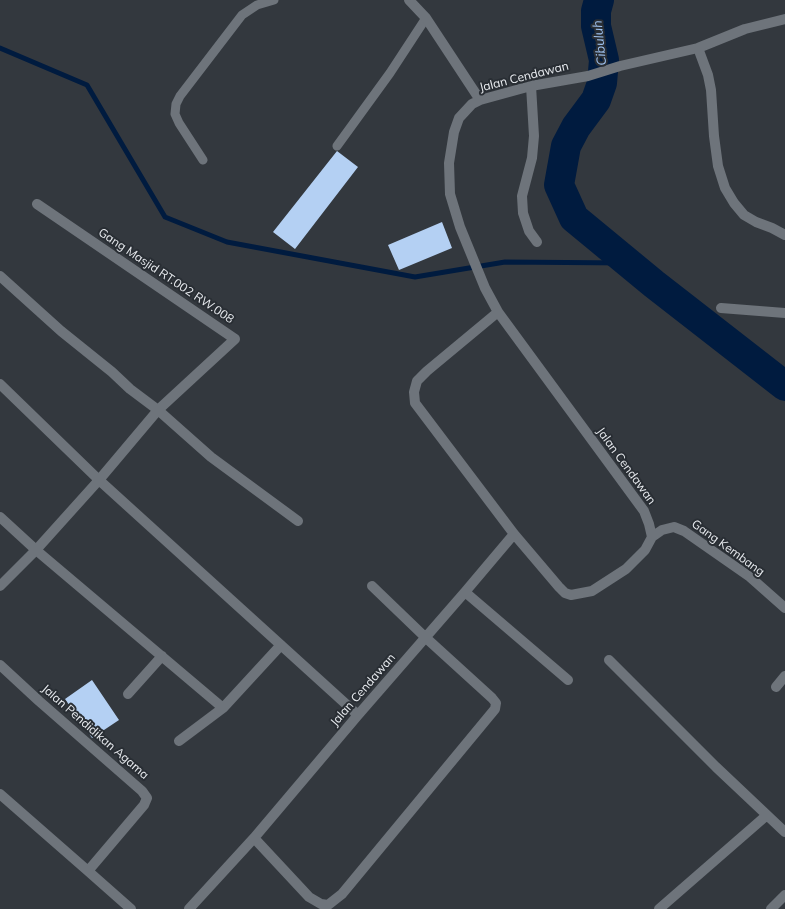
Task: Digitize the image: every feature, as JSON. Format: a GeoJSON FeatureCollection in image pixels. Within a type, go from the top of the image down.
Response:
{"type":"FeatureCollection","features":[{"type":"Feature","properties":{"kind":"street"},"geometry":{"type":"LineString","coordinates":[[408,0],[426,18],[480,100]]}},
{"type":"Feature","properties":{"kind":"street","name":"Jalan Cendawan"},"geometry":{"type":"LineString","coordinates":[[652,537],[644,511],[498,312],[485,288],[474,257],[460,227],[450,194],[449,163],[454,132],[459,118],[472,104],[480,100],[531,86],[588,76],[620,66],[698,48],[745,29],[785,19]]}},
{"type":"Feature","properties":{"kind":"street"},"geometry":{"type":"LineString","coordinates":[[698,48],[708,75],[711,90],[714,136],[718,166],[725,188],[734,203],[744,215],[785,235]]}},
{"type":"Feature","properties":{"kind":"street"},"geometry":{"type":"LineString","coordinates":[[531,86],[534,136],[532,158],[522,196],[523,213],[529,231],[537,242]]}},
{"type":"Feature","properties":{"kind":"street","name":"Gang Masjid RT.002 RW.008"},"geometry":{"type":"LineString","coordinates":[[37,204],[234,339],[158,410]]}},
{"type":"Feature","properties":{"kind":"street"},"geometry":{"type":"LineString","coordinates":[[0,276],[61,331],[112,372],[130,389],[158,410],[211,457],[298,521]]}},
{"type":"Feature","properties":{"kind":"street"},"geometry":{"type":"LineString","coordinates":[[722,308],[785,314]]}},
{"type":"Feature","properties":{"kind":"street"},"geometry":{"type":"LineString","coordinates":[[498,312],[417,381],[414,392],[415,403],[514,534],[559,587],[566,593],[571,595],[592,591],[614,578],[636,561],[645,550],[652,537]]}},
{"type":"Feature","properties":{"kind":"street"},"geometry":{"type":"LineString","coordinates":[[0,384],[99,480],[358,715]]}},
{"type":"Feature","properties":{"kind":"street"},"geometry":{"type":"LineString","coordinates":[[0,586],[36,550],[99,480],[158,410]]}},
{"type":"Feature","properties":{"kind":"street"},"geometry":{"type":"LineString","coordinates":[[0,517],[36,550],[223,708]]}},
{"type":"Feature","properties":{"kind":"street","name":"Gang Kembang"},"geometry":{"type":"LineString","coordinates":[[652,537],[662,530],[674,527],[684,531],[750,577],[785,608]]}},
{"type":"Feature","properties":{"kind":"street","name":"Jalan Cendawan"},"geometry":{"type":"LineString","coordinates":[[189,909],[254,838],[425,637],[466,592],[514,534]]}},
{"type":"Feature","properties":{"kind":"street"},"geometry":{"type":"LineString","coordinates":[[254,838],[303,892],[315,901],[328,905],[342,894],[495,709],[496,703],[492,698],[372,586]]}},
{"type":"Feature","properties":{"kind":"street"},"geometry":{"type":"LineString","coordinates":[[466,592],[568,680]]}},
{"type":"Feature","properties":{"kind":"street"},"geometry":{"type":"LineString","coordinates":[[179,741],[223,708],[280,645]]}},
{"type":"Feature","properties":{"kind":"street"},"geometry":{"type":"LineString","coordinates":[[128,694],[162,656]]}},
{"type":"Feature","properties":{"kind":"street"},"geometry":{"type":"LineString","coordinates":[[609,660],[716,767],[785,832]]}},
{"type":"Feature","properties":{"kind":"street","name":"Jalan Pendidikan Agama"},"geometry":{"type":"LineString","coordinates":[[0,665],[142,791],[147,798],[144,806],[88,871]]}},
{"type":"Feature","properties":{"kind":"street"},"geometry":{"type":"LineString","coordinates":[[776,687],[785,676]]}},
{"type":"Feature","properties":{"kind":"street"},"geometry":{"type":"LineString","coordinates":[[0,794],[131,909]]}},
{"type":"Feature","properties":{"kind":"street"},"geometry":{"type":"LineString","coordinates":[[659,909],[767,814]]}},
{"type":"Feature","properties":{"kind":"street"},"geometry":{"type":"LineString","coordinates":[[771,909],[785,895]]}},
{"type":"Feature","properties":{"kind":"lane"},"geometry":{"type":"LineString","coordinates":[[203,160],[179,123],[175,114],[176,104],[180,96],[242,15],[257,5],[274,0]]}},
{"type":"Feature","properties":{"kind":"lane"},"geometry":{"type":"LineString","coordinates":[[337,146],[390,73],[426,18]]}},
{"type":"Feature","properties":{"kind":"building"},"geometry":{"type":"Polygon","coordinates":[[[337,151],[358,167],[295,249],[273,232],[337,151]]]}},
{"type":"Feature","properties":{"kind":"building"},"geometry":{"type":"Polygon","coordinates":[[[442,222],[452,248],[399,270],[388,245],[442,222]]]}},
{"type":"Feature","properties":{"kind":"building"},"geometry":{"type":"Polygon","coordinates":[[[92,680],[119,720],[92,738],[65,699],[92,680]]]}},
{"type":"Feature","properties":{"kind":"waterway","name":"Cibuluh"},"geometry":{"type":"LineString","coordinates":[[599,0],[596,11],[596,26],[604,60],[602,83],[596,100],[576,127],[566,146],[559,185],[574,218],[654,284],[785,386]]}},
{"type":"Feature","properties":{"kind":"waterway"},"geometry":{"type":"LineString","coordinates":[[0,48],[87,85],[165,217],[227,242],[415,277],[505,262],[627,263]]}}]}
